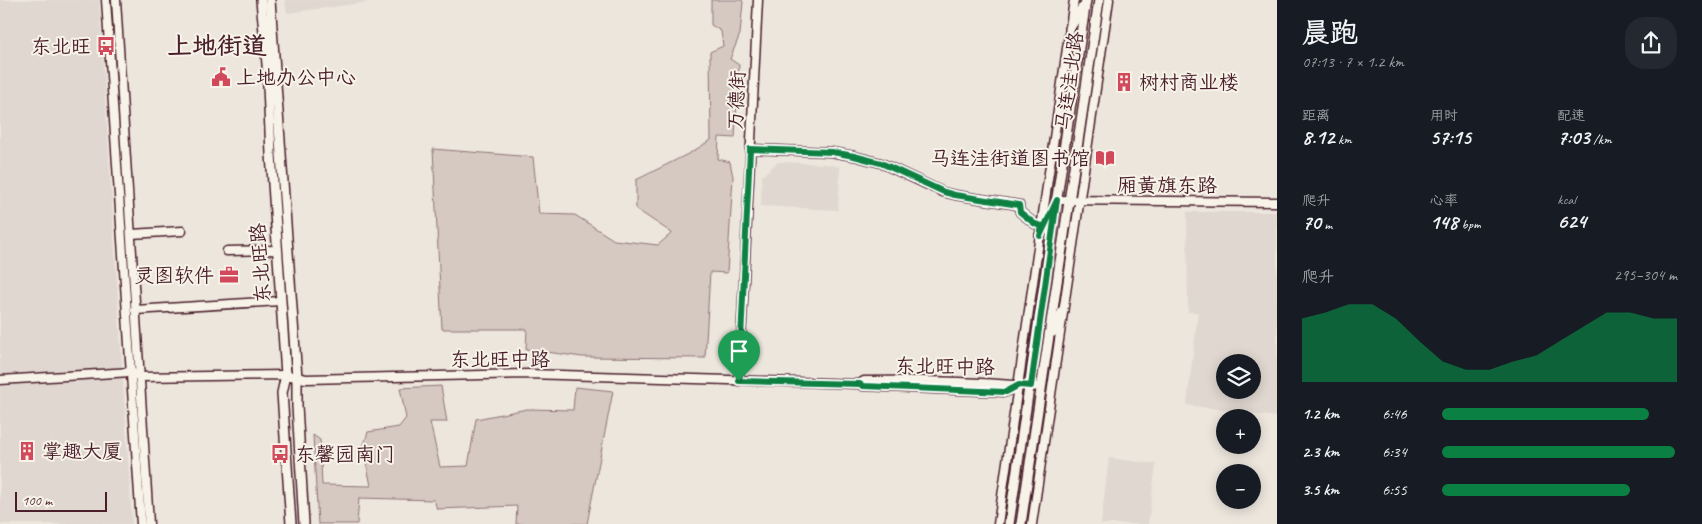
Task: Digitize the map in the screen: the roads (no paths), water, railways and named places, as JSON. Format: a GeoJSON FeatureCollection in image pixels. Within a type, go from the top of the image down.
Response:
{"type":"FeatureCollection","features":[{"type":"Feature","properties":{"kind":"main road","name":"东北旺路"},"geometry":{"type":"LineString","coordinates":[[261,0],[268,64],[277,250],[286,375],[282,393],[291,524]]}},
{"type":"Feature","properties":{"kind":"main road","name":"东北旺路"},"geometry":{"type":"LineString","coordinates":[[270,0],[297,378],[304,524]]}},
{"type":"Feature","properties":{"kind":"main road","name":"马连洼北路"},"geometry":{"type":"LineString","coordinates":[[1021,524],[1099,0]]}},
{"type":"Feature","properties":{"kind":"main road"},"geometry":{"type":"LineString","coordinates":[[1070,28],[1086,2]]}},
{"type":"Feature","properties":{"kind":"main road","name":"马连洼北路"},"geometry":{"type":"LineString","coordinates":[[1010,524],[1086,2]]}},
{"type":"Feature","properties":{"kind":"main road"},"geometry":{"type":"LineString","coordinates":[[1040,236],[1057,200]]}},
{"type":"Feature","properties":{"kind":"main road"},"geometry":{"type":"LineString","coordinates":[[1047,344],[1062,310]]}},
{"type":"Feature","properties":{"kind":"street"},"geometry":{"type":"LineString","coordinates":[[106,0],[141,524]]}},
{"type":"Feature","properties":{"kind":"street"},"geometry":{"type":"LineString","coordinates":[[116,0],[149,524]]}},
{"type":"Feature","properties":{"kind":"street","name":"万德街"},"geometry":{"type":"LineString","coordinates":[[739,381],[758,0]]}},
{"type":"Feature","properties":{"kind":"street","name":"马连洼北路"},"geometry":{"type":"LineString","coordinates":[[998,524],[1074,0]]}},
{"type":"Feature","properties":{"kind":"street","name":"马连洼北路"},"geometry":{"type":"LineString","coordinates":[[1032,524],[1109,0]]}},
{"type":"Feature","properties":{"kind":"street"},"geometry":{"type":"LineString","coordinates":[[750,149],[832,152],[872,161],[897,170],[944,192],[1019,205],[1020,212],[1035,224],[1042,226]]}},
{"type":"Feature","properties":{"kind":"street","name":"厢黄旗东路"},"geometry":{"type":"LineString","coordinates":[[1057,200],[1277,202]]}},
{"type":"Feature","properties":{"kind":"street"},"geometry":{"type":"LineString","coordinates":[[130,234],[182,231]]}},
{"type":"Feature","properties":{"kind":"street"},"geometry":{"type":"LineString","coordinates":[[227,252],[277,250]]}},
{"type":"Feature","properties":{"kind":"street"},"geometry":{"type":"LineString","coordinates":[[135,310],[280,301]]}},
{"type":"Feature","properties":{"kind":"street"},"geometry":{"type":"LineString","coordinates":[[0,380],[131,372],[140,376]]}},
{"type":"Feature","properties":{"kind":"street","name":"东北旺中路"},"geometry":{"type":"LineString","coordinates":[[140,376],[286,375],[306,379],[510,374],[860,384],[864,381],[897,380],[1007,383],[1041,386]]}},
{"type":"Feature","properties":{"kind":"place","name":"东北旺"},"geometry":{"type":"Point","coordinates":[106,46]}},
{"type":"Feature","properties":{"kind":"place","name":"上地办公中心"},"geometry":{"type":"Point","coordinates":[221,77]}},
{"type":"Feature","properties":{"kind":"place","name":"树村商业楼"},"geometry":{"type":"Point","coordinates":[1124,82]}},
{"type":"Feature","properties":{"kind":"place","name":"马连洼街道图书馆"},"geometry":{"type":"Point","coordinates":[1105,158]}},
{"type":"Feature","properties":{"kind":"place","name":"灵图软件"},"geometry":{"type":"Point","coordinates":[229,275]}},
{"type":"Feature","properties":{"kind":"place","name":"掌趣大厦"},"geometry":{"type":"Point","coordinates":[27,451]}},
{"type":"Feature","properties":{"kind":"place","name":"东馨园南门"},"geometry":{"type":"Point","coordinates":[280,454]}},
{"type":"Feature","properties":{"kind":"district","name":"上地街道"},"geometry":{"type":"Point","coordinates":[217,45]}}]}
